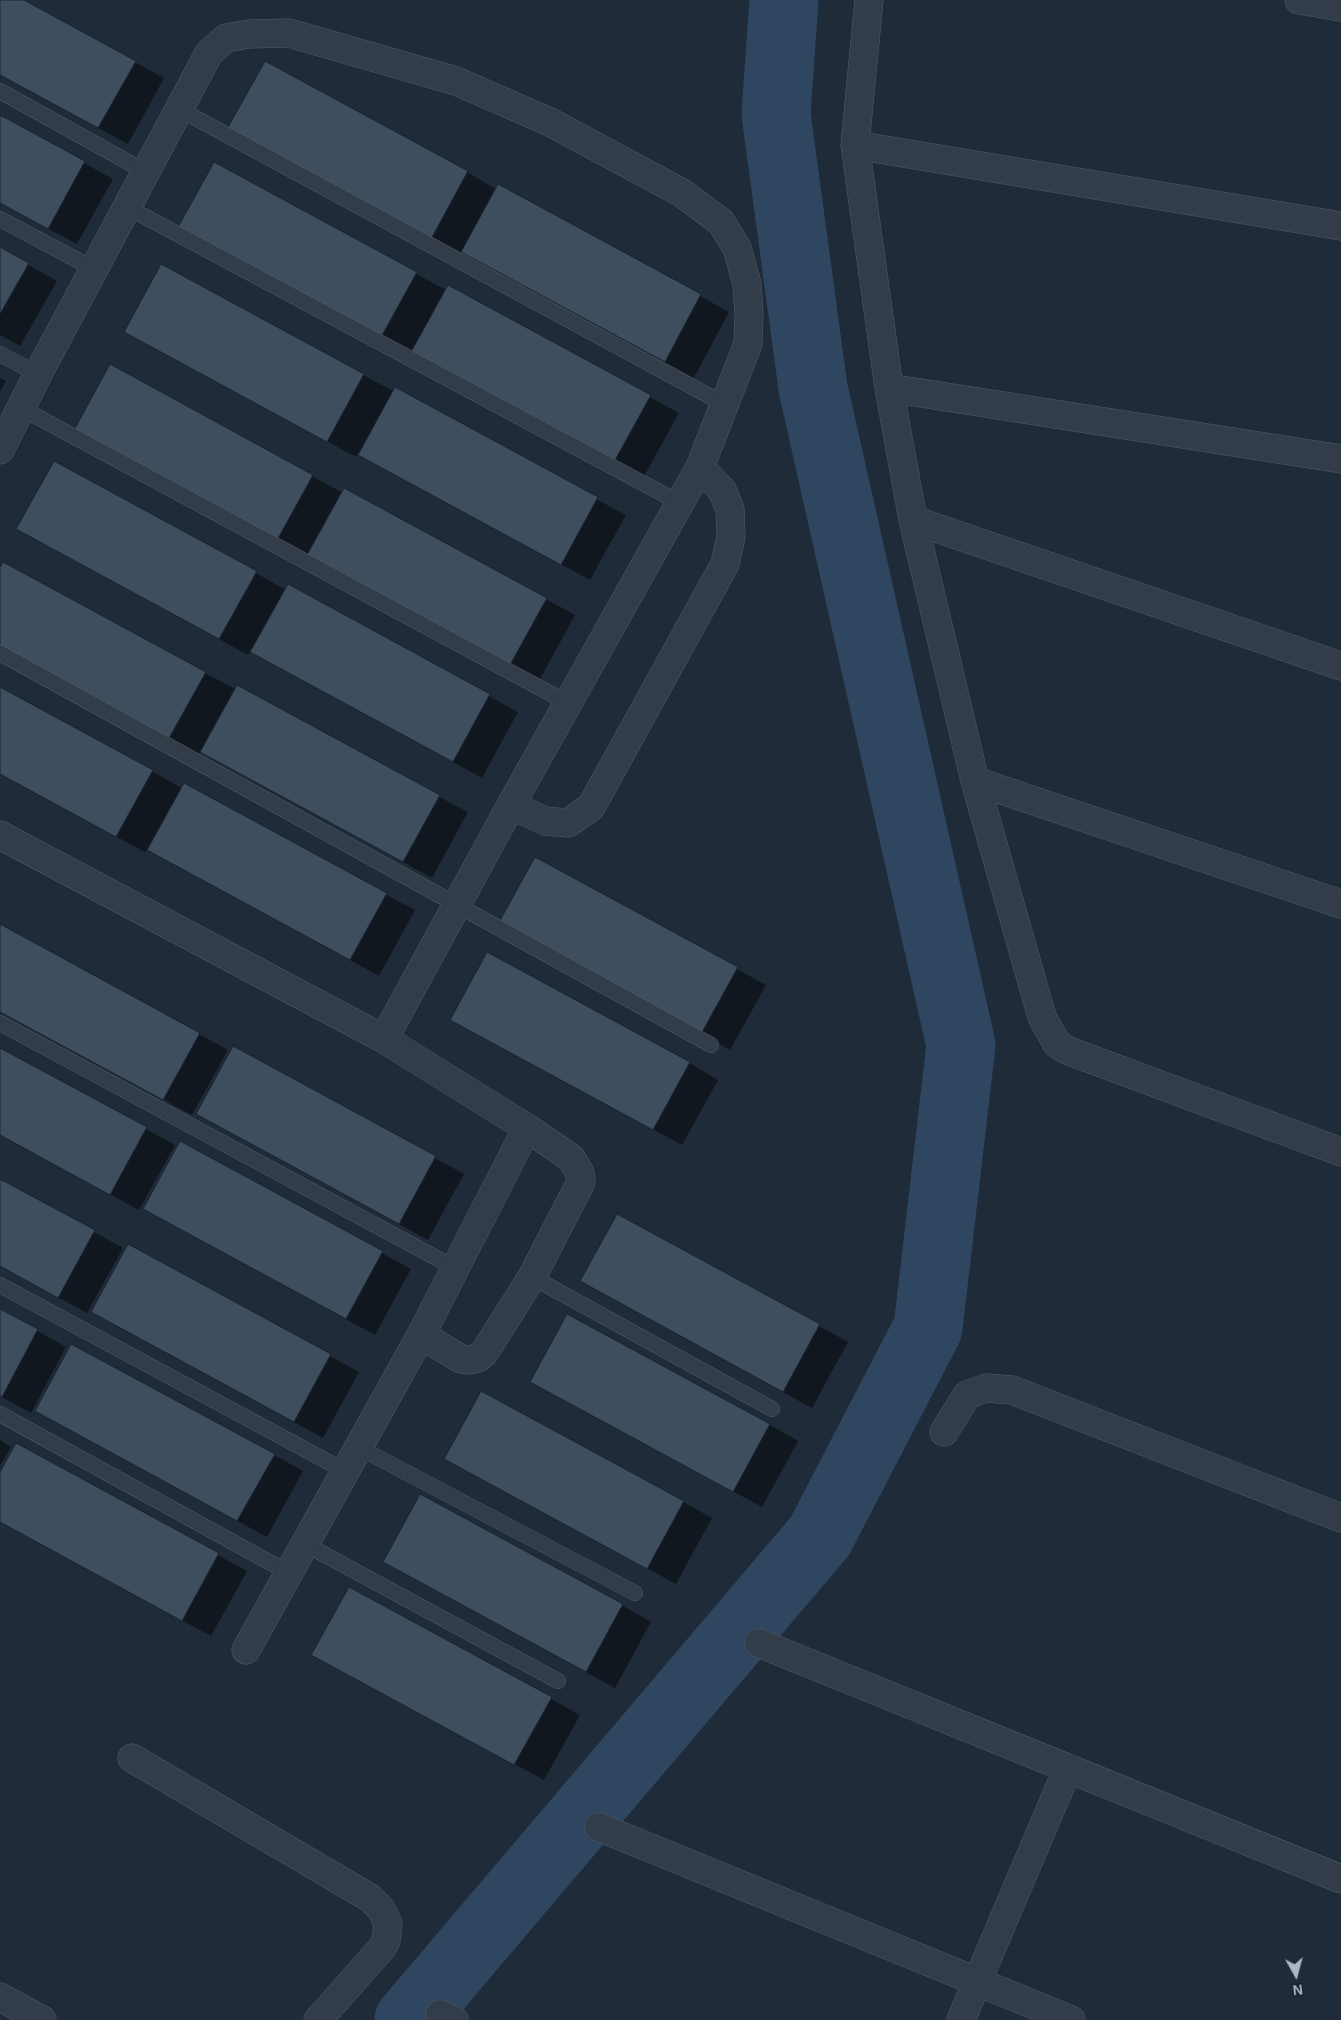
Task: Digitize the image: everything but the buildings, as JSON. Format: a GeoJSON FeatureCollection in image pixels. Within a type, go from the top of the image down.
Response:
{"type":"FeatureCollection","features":[{"type":"Feature","properties":{"kind":"street"},"geometry":{"type":"LineString","coordinates":[[869,0],[855,145],[889,388],[913,520],[975,781],[1042,1017],[1057,1044],[1069,1050],[1341,1152]]}},
{"type":"Feature","properties":{"kind":"street"},"geometry":{"type":"LineString","coordinates":[[1299,0],[1341,7]]}},
{"type":"Feature","properties":{"kind":"street"},"geometry":{"type":"LineString","coordinates":[[0,450],[38,374],[209,53],[226,38],[249,34],[289,33],[456,81],[550,122],[682,193],[721,222],[737,248],[747,284],[748,344],[700,467],[511,805],[384,1039]]}},
{"type":"Feature","properties":{"kind":"street"},"geometry":{"type":"LineString","coordinates":[[855,145],[1341,226]]}},
{"type":"Feature","properties":{"kind":"street"},"geometry":{"type":"LineString","coordinates":[[889,388],[1341,459]]}},
{"type":"Feature","properties":{"kind":"street"},"geometry":{"type":"LineString","coordinates":[[511,805],[545,821],[568,823],[591,807],[724,564],[731,537],[730,509],[722,490],[700,467]]}},
{"type":"Feature","properties":{"kind":"street"},"geometry":{"type":"LineString","coordinates":[[913,520],[1341,666]]}},
{"type":"Feature","properties":{"kind":"street"},"geometry":{"type":"LineString","coordinates":[[975,781],[1341,904]]}},
{"type":"Feature","properties":{"kind":"street"},"geometry":{"type":"LineString","coordinates":[[0,835],[384,1039],[528,1128],[571,1158],[580,1173],[581,1182],[532,1277],[484,1353],[478,1358],[470,1360],[461,1359],[421,1335]]}},
{"type":"Feature","properties":{"kind":"street"},"geometry":{"type":"LineString","coordinates":[[246,1650],[421,1335],[528,1128]]}},
{"type":"Feature","properties":{"kind":"street"},"geometry":{"type":"LineString","coordinates":[[944,1432],[967,1395],[986,1388],[1012,1390],[1341,1518]]}},
{"type":"Feature","properties":{"kind":"street"},"geometry":{"type":"LineString","coordinates":[[760,1642],[1341,1879]]}},
{"type":"Feature","properties":{"kind":"street"},"geometry":{"type":"LineString","coordinates":[[132,1758],[370,1898],[381,1909],[388,1924],[386,1941],[318,2020]]}},
{"type":"Feature","properties":{"kind":"street"},"geometry":{"type":"LineString","coordinates":[[961,2020],[1068,1768]]}},
{"type":"Feature","properties":{"kind":"street"},"geometry":{"type":"LineString","coordinates":[[599,1827],[1071,2020]]}},
{"type":"Feature","properties":{"kind":"street"},"geometry":{"type":"LineString","coordinates":[[0,1997],[42,2020]]}},
{"type":"Feature","properties":{"kind":"lane"},"geometry":{"type":"LineString","coordinates":[[0,91],[146,172]]}},
{"type":"Feature","properties":{"kind":"lane"},"geometry":{"type":"LineString","coordinates":[[179,109],[724,404]]}},
{"type":"Feature","properties":{"kind":"lane"},"geometry":{"type":"LineString","coordinates":[[128,207],[680,503]]}},
{"type":"Feature","properties":{"kind":"lane"},"geometry":{"type":"LineString","coordinates":[[0,219],[94,269]]}},
{"type":"Feature","properties":{"kind":"lane"},"geometry":{"type":"LineString","coordinates":[[0,354],[38,374]]}},
{"type":"Feature","properties":{"kind":"lane"},"geometry":{"type":"LineString","coordinates":[[21,408],[568,703]]}},
{"type":"Feature","properties":{"kind":"lane"},"geometry":{"type":"LineString","coordinates":[[0,654],[458,904],[710,1045]]}},
{"type":"Feature","properties":{"kind":"lane"},"geometry":{"type":"LineString","coordinates":[[0,1023],[455,1268]]}},
{"type":"Feature","properties":{"kind":"lane"},"geometry":{"type":"LineString","coordinates":[[532,1277],[772,1409]]}},
{"type":"Feature","properties":{"kind":"lane"},"geometry":{"type":"LineString","coordinates":[[0,1285],[345,1471]]}},
{"type":"Feature","properties":{"kind":"lane"},"geometry":{"type":"LineString","coordinates":[[0,1414],[289,1573]]}},
{"type":"Feature","properties":{"kind":"lane"},"geometry":{"type":"LineString","coordinates":[[358,1447],[635,1593]]}},
{"type":"Feature","properties":{"kind":"lane"},"geometry":{"type":"LineString","coordinates":[[305,1544],[558,1681]]}},
{"type":"Feature","properties":{"kind":"waterway"},"geometry":{"type":"LineString","coordinates":[[409,2020],[820,1536],[928,1328],[961,1045],[813,388],[776,114],[784,0]]}}]}
